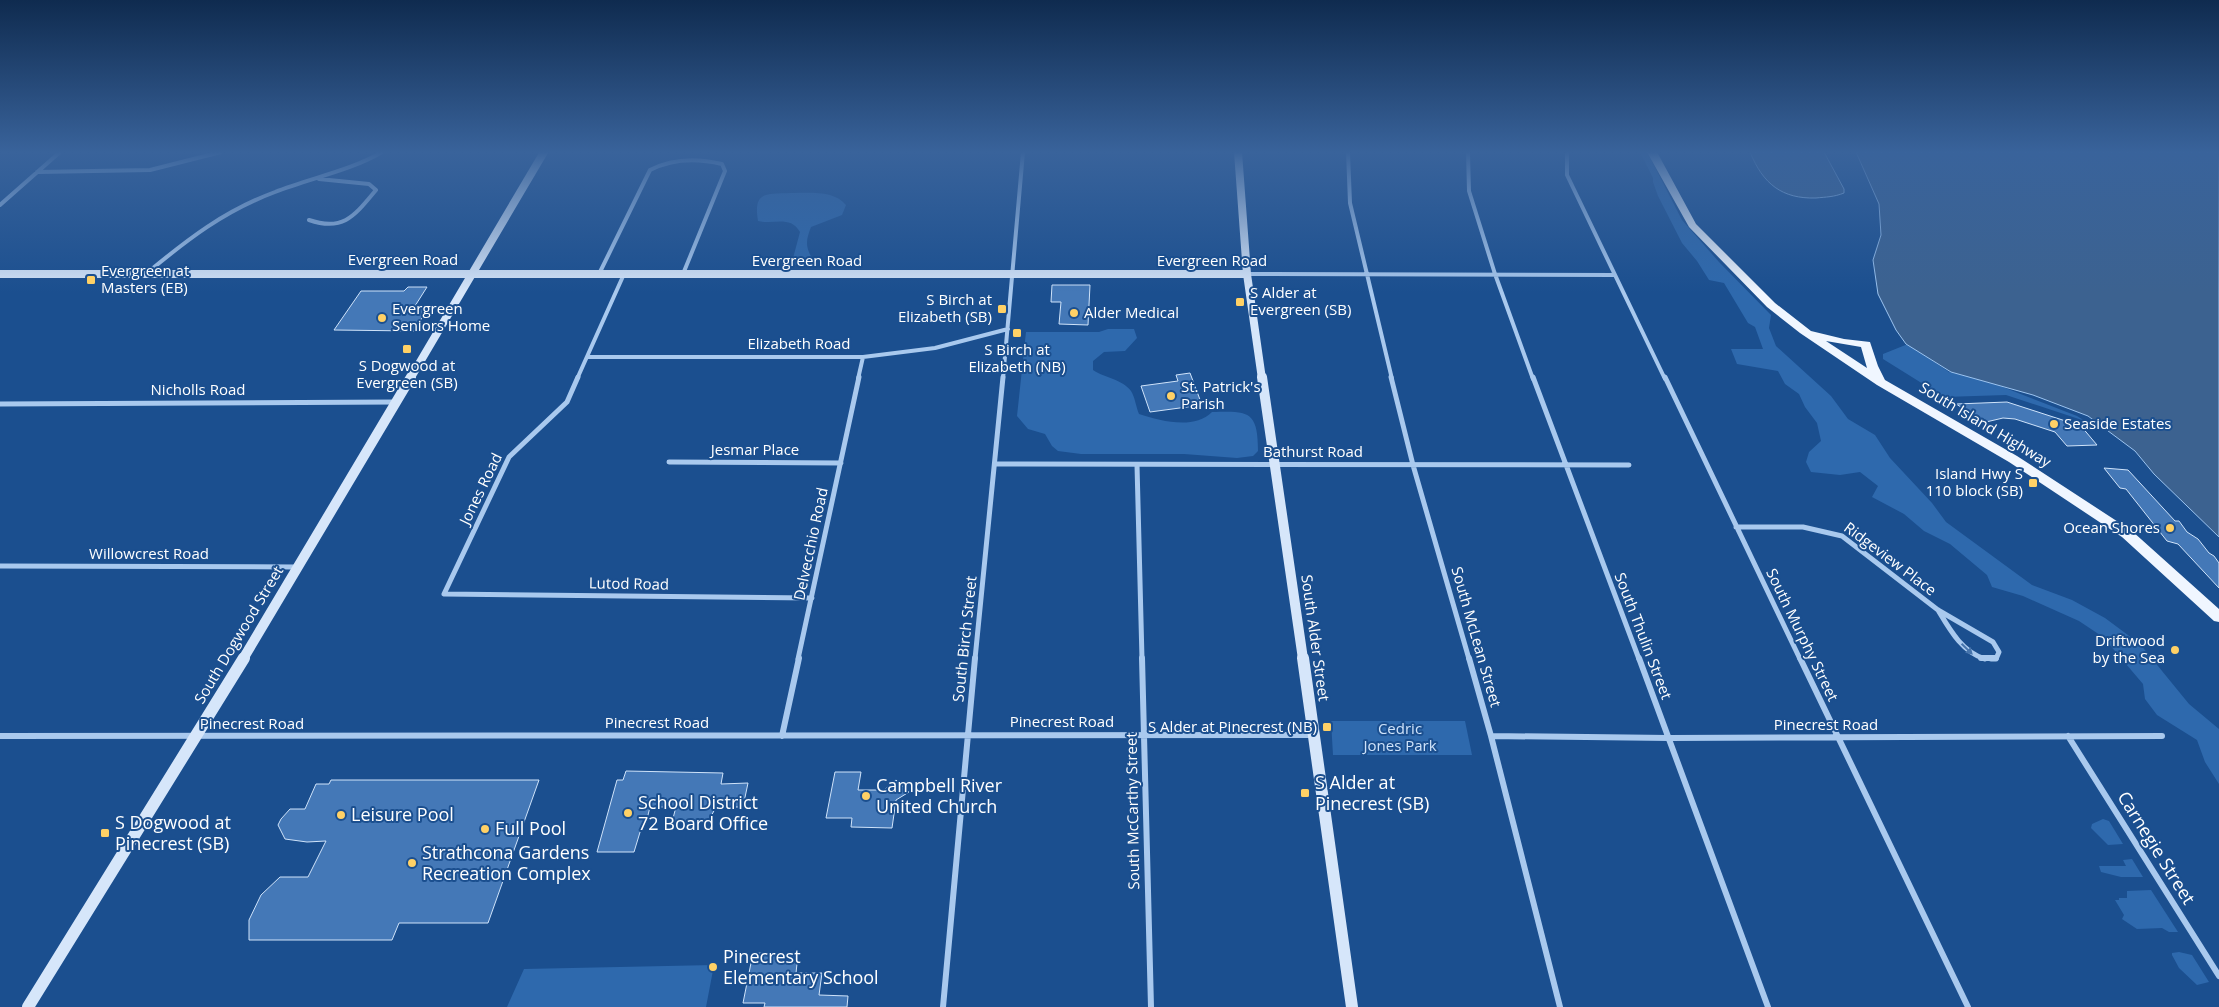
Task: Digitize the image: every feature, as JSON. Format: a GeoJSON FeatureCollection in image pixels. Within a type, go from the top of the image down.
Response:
{"type":"FeatureCollection","features":[{"type":"Feature","properties":{"kind":"main road","name":"South Island Highway"},"geometry":{"type":"LineString","coordinates":[[1678,199],[1692,225],[1771,305],[1804,332],[1881,382],[2014,459],[2127,534],[2219,617]]}},
{"type":"Feature","properties":{"kind":"main road"},"geometry":{"type":"LineString","coordinates":[[1804,332],[1844,342],[1866,344],[1872,366],[1881,382]]}},
{"type":"Feature","properties":{"kind":"street"},"geometry":{"type":"LineString","coordinates":[[147,274],[193,235],[221,217],[259,199]]}},
{"type":"Feature","properties":{"kind":"street"},"geometry":{"type":"LineString","coordinates":[[309,220],[322,226],[338,225],[352,218],[368,199]]}},
{"type":"Feature","properties":{"kind":"street","name":"South Dogwood Street"},"geometry":{"type":"LineString","coordinates":[[28,1007],[298,567],[515,199]]}},
{"type":"Feature","properties":{"kind":"street"},"geometry":{"type":"LineString","coordinates":[[599,274],[636,199]]}},
{"type":"Feature","properties":{"kind":"street"},"geometry":{"type":"LineString","coordinates":[[683,274],[713,199]]}},
{"type":"Feature","properties":{"kind":"street","name":"South Birch Street"},"geometry":{"type":"LineString","coordinates":[[943,1007],[967,735],[996,464],[1019,199]]}},
{"type":"Feature","properties":{"kind":"street","name":"South Alder Street"},"geometry":{"type":"LineString","coordinates":[[1241,199],[1247,274],[1352,1007]]}},
{"type":"Feature","properties":{"kind":"street","name":"South McLean Street"},"geometry":{"type":"LineString","coordinates":[[1350,199],[1366,274],[1413,465],[1491,736],[1560,1007]]}},
{"type":"Feature","properties":{"kind":"street","name":"South Thulin Street"},"geometry":{"type":"LineString","coordinates":[[1471,199],[1494,274],[1768,1007]]}},
{"type":"Feature","properties":{"kind":"street","name":"South Murphy Street"},"geometry":{"type":"LineString","coordinates":[[1579,199],[1968,1007]]}},
{"type":"Feature","properties":{"kind":"street","name":"Evergreen Road"},"geometry":{"type":"LineString","coordinates":[[0,274],[1615,274]]}},
{"type":"Feature","properties":{"kind":"street","name":"Jones Road"},"geometry":{"type":"LineString","coordinates":[[444,594],[509,457],[567,402],[624,274]]}},
{"type":"Feature","properties":{"kind":"street","name":"Elizabeth Road"},"geometry":{"type":"LineString","coordinates":[[587,357],[863,357],[935,348],[1008,329]]}},
{"type":"Feature","properties":{"kind":"street","name":"Delvecchio Road"},"geometry":{"type":"LineString","coordinates":[[782,736],[863,357]]}},
{"type":"Feature","properties":{"kind":"street","name":"Nicholls Road"},"geometry":{"type":"LineString","coordinates":[[0,404],[397,402]]}},
{"type":"Feature","properties":{"kind":"street","name":"Jesmar Place"},"geometry":{"type":"LineString","coordinates":[[669,462],[841,463]]}},
{"type":"Feature","properties":{"kind":"street","name":"Bathurst Road"},"geometry":{"type":"LineString","coordinates":[[996,464],[1629,465]]}},
{"type":"Feature","properties":{"kind":"street","name":"South McCarthy Street"},"geometry":{"type":"LineString","coordinates":[[1137,465],[1151,1007]]}},
{"type":"Feature","properties":{"kind":"street","name":"Ridgeview Place"},"geometry":{"type":"LineString","coordinates":[[1736,527],[1801,527],[1827,530],[1842,536],[1938,610],[1993,642],[1999,652],[1996,659],[1989,660],[1977,657],[1967,651],[1938,610]]}},
{"type":"Feature","properties":{"kind":"street","name":"Willowcrest Road"},"geometry":{"type":"LineString","coordinates":[[0,566],[298,567]]}},
{"type":"Feature","properties":{"kind":"street","name":"Lutod Road"},"geometry":{"type":"LineString","coordinates":[[444,594],[812,598]]}},
{"type":"Feature","properties":{"kind":"street","name":"Pinecrest Road"},"geometry":{"type":"LineString","coordinates":[[0,736],[1314,735]]}},
{"type":"Feature","properties":{"kind":"street","name":"Pinecrest Road"},"geometry":{"type":"LineString","coordinates":[[1491,736],[1669,738],[2162,736]]}},
{"type":"Feature","properties":{"kind":"street","name":"Carnegie Street"},"geometry":{"type":"LineString","coordinates":[[2068,736],[2219,976]]}},
{"type":"Feature","properties":{"kind":"green space"},"geometry":{"type":"Polygon","coordinates":[[[760,199],[839,199],[846,205],[842,215],[811,227],[807,243],[812,258],[807,265],[796,265],[792,262],[800,232],[796,227],[787,222],[758,221],[757,211],[760,199]]]}},
{"type":"Feature","properties":{"kind":"green space"},"geometry":{"type":"Polygon","coordinates":[[[1660,199],[1671,199],[1682,220],[1719,262],[1771,315],[1769,328],[1776,346],[1831,396],[1848,419],[1875,435],[1890,458],[1932,503],[1946,522],[2032,585],[2072,600],[2105,618],[2140,644],[2189,704],[2219,729],[2219,784],[2205,762],[2197,740],[2157,715],[2145,699],[2143,684],[2103,637],[2079,621],[2023,596],[1992,587],[1987,575],[1950,544],[1924,531],[1904,514],[1872,497],[1878,486],[1860,472],[1840,475],[1811,472],[1806,462],[1809,452],[1821,441],[1817,423],[1805,407],[1799,394],[1785,384],[1778,371],[1737,364],[1731,349],[1763,349],[1755,327],[1748,323],[1724,283],[1709,280],[1697,261],[1682,243],[1660,199]]]}},
{"type":"Feature","properties":{"kind":"green space"},"geometry":{"type":"Polygon","coordinates":[[[1108,329],[1134,329],[1137,338],[1125,351],[1104,352],[1093,361],[1093,370],[1127,387],[1132,393],[1139,414],[1167,421],[1187,422],[1205,418],[1212,412],[1242,413],[1253,420],[1256,427],[1258,451],[1253,456],[1237,458],[1184,454],[1081,454],[1058,451],[1052,446],[1045,434],[1028,429],[1017,416],[1026,332],[1099,332],[1108,329]]]}},
{"type":"Feature","properties":{"kind":"green space"},"geometry":{"type":"Polygon","coordinates":[[[1908,344],[1949,372],[1985,380],[2077,416],[2085,421],[2006,395],[1944,397],[1883,359],[1883,354],[1908,344]]]}},
{"type":"Feature","properties":{"kind":"green space","name":"Cedric Jones Park"},"geometry":{"type":"Polygon","coordinates":[[[1331,721],[1465,721],[1472,755],[1333,755],[1331,721]]]}},
{"type":"Feature","properties":{"kind":"green space"},"geometry":{"type":"Polygon","coordinates":[[[2103,819],[2109,821],[2123,844],[2108,845],[2091,828],[2092,824],[2103,819]]]}},
{"type":"Feature","properties":{"kind":"green space"},"geometry":{"type":"Polygon","coordinates":[[[2132,859],[2143,877],[2121,877],[2101,872],[2099,866],[2126,866],[2123,860],[2132,859]]]}},
{"type":"Feature","properties":{"kind":"green space"},"geometry":{"type":"Polygon","coordinates":[[[2151,890],[2178,932],[2169,932],[2162,928],[2137,929],[2122,919],[2124,915],[2115,900],[2127,898],[2127,891],[2151,890]]]}},
{"type":"Feature","properties":{"kind":"green space"},"geometry":{"type":"Polygon","coordinates":[[[2179,952],[2192,955],[2209,982],[2197,985],[2179,968],[2172,953],[2179,952]]]}},
{"type":"Feature","properties":{"kind":"green space"},"geometry":{"type":"Polygon","coordinates":[[[714,965],[706,1007],[507,1007],[524,969],[714,965]]]}},
{"type":"Feature","properties":{"kind":"shaded area"},"geometry":{"type":"Polygon","coordinates":[[[1877,199],[2219,199],[2219,537],[2154,474],[2135,451],[2088,416],[2033,395],[1951,372],[1906,344],[1896,330],[1878,294],[1873,260],[1881,235],[1879,204],[1877,199]]]}},
{"type":"Feature","properties":{"kind":"building","name":"Alder Medical"},"geometry":{"type":"Polygon","coordinates":[[[1052,285],[1090,285],[1088,325],[1059,324],[1061,302],[1051,302],[1052,285]]]}},
{"type":"Feature","properties":{"kind":"building","name":"Evergreen Seniors Home"},"geometry":{"type":"Polygon","coordinates":[[[408,287],[427,287],[415,306],[429,306],[414,331],[334,330],[361,291],[404,291],[408,287]]]}},
{"type":"Feature","properties":{"kind":"building","name":"St. Patrick's Parish"},"geometry":{"type":"Polygon","coordinates":[[[1190,373],[1202,405],[1150,412],[1141,386],[1178,381],[1176,375],[1190,373]]]}},
{"type":"Feature","properties":{"kind":"building","name":"Seaside Estates"},"geometry":{"type":"Polygon","coordinates":[[[2007,402],[2081,426],[2097,445],[2067,446],[2055,432],[2015,419],[2003,418],[1986,422],[1956,404],[2007,402]]]}},
{"type":"Feature","properties":{"kind":"building","name":"Ocean Shores"},"geometry":{"type":"Polygon","coordinates":[[[2104,468],[2128,470],[2175,521],[2179,521],[2187,532],[2198,539],[2219,563],[2219,588],[2178,544],[2167,541],[2126,489],[2120,488],[2104,468]]]}},
{"type":"Feature","properties":{"kind":"building","name":"School District 72 Board Office"},"geometry":{"type":"Polygon","coordinates":[[[626,771],[723,773],[721,784],[748,783],[743,807],[716,807],[708,822],[672,822],[676,807],[650,807],[647,819],[644,819],[634,852],[597,852],[617,780],[623,780],[626,771]]]}},
{"type":"Feature","properties":{"kind":"building","name":"Campbell River United Church"},"geometry":{"type":"Polygon","coordinates":[[[835,772],[861,772],[858,790],[884,790],[896,780],[909,792],[896,800],[892,828],[851,827],[852,818],[826,818],[835,772]]]}},
{"type":"Feature","properties":{"kind":"building","name":"Strathcona Gardens Recreation Complex"},"geometry":{"type":"Polygon","coordinates":[[[331,780],[539,780],[488,923],[399,923],[392,940],[249,940],[249,920],[261,895],[280,877],[308,877],[326,841],[307,842],[285,839],[278,825],[281,819],[290,809],[305,809],[316,784],[329,784],[331,780]]]}},
{"type":"Feature","properties":{"kind":"building","name":"Pinecrest Elementary School"},"geometry":{"type":"Polygon","coordinates":[[[753,953],[798,954],[796,973],[822,973],[819,995],[848,996],[847,1007],[764,1007],[765,1003],[743,1003],[753,953]]]}},
{"type":"Feature","properties":{"kind":"place","name":"Evergreen at Masters (EB)"},"geometry":{"type":"Point","coordinates":[91,280]}},
{"type":"Feature","properties":{"kind":"place","name":"S Alder at Evergreen (SB)"},"geometry":{"type":"Point","coordinates":[1240,302]}},
{"type":"Feature","properties":{"kind":"place","name":"S Birch at Elizabeth (SB)"},"geometry":{"type":"Point","coordinates":[1002,309]}},
{"type":"Feature","properties":{"kind":"place","name":"Alder Medical"},"geometry":{"type":"Point","coordinates":[1074,313]}},
{"type":"Feature","properties":{"kind":"place","name":"Evergreen Seniors Home"},"geometry":{"type":"Point","coordinates":[382,318]}},
{"type":"Feature","properties":{"kind":"place","name":"S Birch at Elizabeth (NB)"},"geometry":{"type":"Point","coordinates":[1017,333]}},
{"type":"Feature","properties":{"kind":"place","name":"S Dogwood at Evergreen (SB)"},"geometry":{"type":"Point","coordinates":[407,349]}},
{"type":"Feature","properties":{"kind":"place","name":"St. Patrick's Parish"},"geometry":{"type":"Point","coordinates":[1171,396]}},
{"type":"Feature","properties":{"kind":"place","name":"Seaside Estates"},"geometry":{"type":"Point","coordinates":[2054,424]}},
{"type":"Feature","properties":{"kind":"place","name":"Island Hwy S 110 block (SB)"},"geometry":{"type":"Point","coordinates":[2033,483]}},
{"type":"Feature","properties":{"kind":"place","name":"Ocean Shores"},"geometry":{"type":"Point","coordinates":[2170,528]}},
{"type":"Feature","properties":{"kind":"place","name":"Driftwood by the Sea"},"geometry":{"type":"Point","coordinates":[2175,650]}},
{"type":"Feature","properties":{"kind":"place","name":"S Alder at Pinecrest (NB)"},"geometry":{"type":"Point","coordinates":[1327,727]}},
{"type":"Feature","properties":{"kind":"place","name":"S Alder at Pinecrest (SB)"},"geometry":{"type":"Point","coordinates":[1305,793]}},
{"type":"Feature","properties":{"kind":"place","name":"Campbell River United Church"},"geometry":{"type":"Point","coordinates":[866,796]}},
{"type":"Feature","properties":{"kind":"place","name":"School District 72 Board Office"},"geometry":{"type":"Point","coordinates":[628,813]}},
{"type":"Feature","properties":{"kind":"place","name":"Leisure Pool"},"geometry":{"type":"Point","coordinates":[341,815]}},
{"type":"Feature","properties":{"kind":"place","name":"Full Pool"},"geometry":{"type":"Point","coordinates":[485,829]}},
{"type":"Feature","properties":{"kind":"place","name":"S Dogwood at Pinecrest (SB)"},"geometry":{"type":"Point","coordinates":[105,833]}},
{"type":"Feature","properties":{"kind":"place","name":"Strathcona Gardens Recreation Complex"},"geometry":{"type":"Point","coordinates":[412,863]}},
{"type":"Feature","properties":{"kind":"place","name":"Pinecrest Elementary School"},"geometry":{"type":"Point","coordinates":[713,967]}}]}
